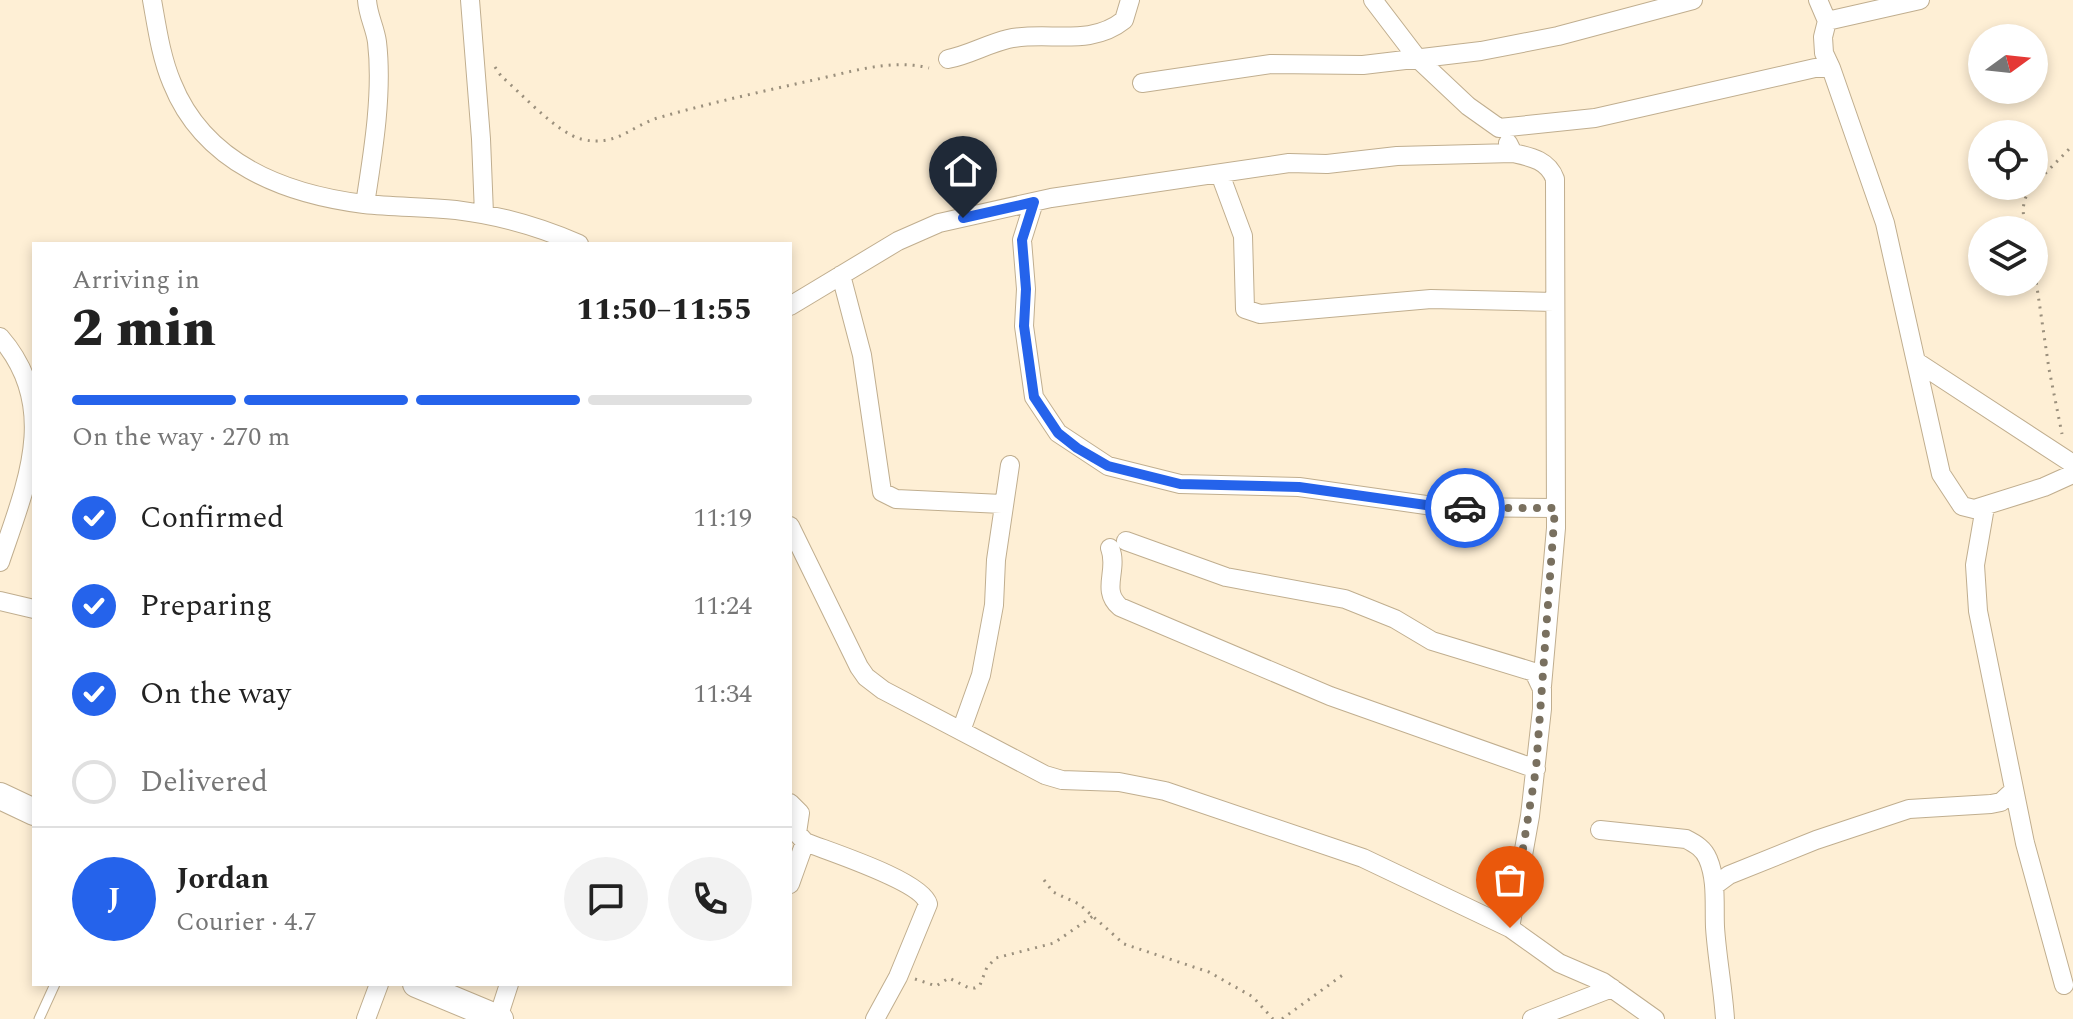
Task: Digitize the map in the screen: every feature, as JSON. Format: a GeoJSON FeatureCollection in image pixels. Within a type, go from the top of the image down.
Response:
{"type":"FeatureCollection","features":[{"type":"Feature","properties":{"kind":"street"},"geometry":{"type":"LineString","coordinates":[[152,0],[160,43],[172,83],[184,108],[203,134],[228,158],[286,188],[326,198],[484,214],[574,242]]}},
{"type":"Feature","properties":{"kind":"street"},"geometry":{"type":"LineString","coordinates":[[365,204],[377,117],[377,41],[369,21],[367,0]]}},
{"type":"Feature","properties":{"kind":"street"},"geometry":{"type":"LineString","coordinates":[[470,0],[484,214]]}},
{"type":"Feature","properties":{"kind":"street"},"geometry":{"type":"LineString","coordinates":[[948,59],[1008,39],[1079,37],[1109,30],[1124,20],[1130,0]]}},
{"type":"Feature","properties":{"kind":"street"},"geometry":{"type":"LineString","coordinates":[[1373,0],[1418,59],[1468,106],[1499,128],[1513,153]]}},
{"type":"Feature","properties":{"kind":"street"},"geometry":{"type":"LineString","coordinates":[[1142,83],[1271,64],[1363,65],[1518,45],[1693,0]]}},
{"type":"Feature","properties":{"kind":"street"},"geometry":{"type":"LineString","coordinates":[[1818,0],[1827,21],[1823,37],[1824,53],[1885,223],[1941,474],[1962,506],[1974,509],[2044,487],[2071,466],[1917,362]]}},
{"type":"Feature","properties":{"kind":"street"},"geometry":{"type":"LineString","coordinates":[[1827,21],[1920,0]]}},
{"type":"Feature","properties":{"kind":"street"},"geometry":{"type":"LineString","coordinates":[[1499,128],[1595,118],[1815,68],[1831,68]]}},
{"type":"Feature","properties":{"kind":"street"},"geometry":{"type":"LineString","coordinates":[[792,305],[898,241],[927,228],[1034,202],[1289,163],[1327,164],[1385,156],[1513,153],[1541,162],[1552,171],[1555,179],[1555,508],[1536,769],[1510,928]]}},
{"type":"Feature","properties":{"kind":"street"},"geometry":{"type":"LineString","coordinates":[[1220,174],[1243,236],[1245,309],[1250,312],[1260,314],[1431,299],[1554,302]]}},
{"type":"Feature","properties":{"kind":"street"},"geometry":{"type":"LineString","coordinates":[[1034,202],[1022,240],[1026,289],[1024,326],[1034,397],[1058,433],[1077,448],[1108,466],[1180,484],[1299,487],[1440,507],[1555,508]]}},
{"type":"Feature","properties":{"kind":"street"},"geometry":{"type":"LineString","coordinates":[[841,275],[862,355],[882,492],[896,499],[1002,504]]}},
{"type":"Feature","properties":{"kind":"street"},"geometry":{"type":"LineString","coordinates":[[0,337],[25,373],[32,401],[31,468],[26,508],[0,562]]}},
{"type":"Feature","properties":{"kind":"street"},"geometry":{"type":"LineString","coordinates":[[961,731],[981,675],[994,605],[1002,504],[1010,465]]}},
{"type":"Feature","properties":{"kind":"street"},"geometry":{"type":"LineString","coordinates":[[1985,507],[1975,565],[1978,611],[2025,843],[2064,985]]}},
{"type":"Feature","properties":{"kind":"street"},"geometry":{"type":"LineString","coordinates":[[792,530],[859,667],[883,690],[1045,775],[1062,780],[1119,782],[1165,791],[1363,858],[1510,928],[1559,963],[1612,988],[1655,1019]]}},
{"type":"Feature","properties":{"kind":"street"},"geometry":{"type":"LineString","coordinates":[[1536,769],[1330,696],[1120,607],[1113,600],[1109,587],[1118,545],[1226,577],[1345,599],[1395,619],[1432,641],[1534,672],[1542,689]]}},
{"type":"Feature","properties":{"kind":"street"},"geometry":{"type":"LineString","coordinates":[[0,601],[32,609]]}},
{"type":"Feature","properties":{"kind":"street"},"geometry":{"type":"LineString","coordinates":[[1714,886],[1729,875],[1870,821],[1909,809],[2001,802],[2014,790]]}},
{"type":"Feature","properties":{"kind":"street"},"geometry":{"type":"LineString","coordinates":[[0,796],[32,811]]}},
{"type":"Feature","properties":{"kind":"street"},"geometry":{"type":"LineString","coordinates":[[792,805],[800,813],[797,833],[805,842],[872,866],[925,895],[928,904],[901,971],[875,1019]]}},
{"type":"Feature","properties":{"kind":"street"},"geometry":{"type":"LineString","coordinates":[[1600,830],[1663,835],[1696,844],[1705,852],[1714,886],[1715,928],[1725,1019]]}},
{"type":"Feature","properties":{"kind":"street"},"geometry":{"type":"LineString","coordinates":[[792,878],[805,842]]}},
{"type":"Feature","properties":{"kind":"street"},"geometry":{"type":"LineString","coordinates":[[366,1019],[378,986]]}},
{"type":"Feature","properties":{"kind":"street"},"geometry":{"type":"LineString","coordinates":[[421,986],[499,1018],[508,986]]}},
{"type":"Feature","properties":{"kind":"street"},"geometry":{"type":"LineString","coordinates":[[1532,1019],[1612,988]]}},
{"type":"Feature","properties":{"kind":"lane"},"geometry":{"type":"LineString","coordinates":[[39,1019],[54,986]]}},
{"type":"Feature","properties":{"kind":"path"},"geometry":{"type":"LineString","coordinates":[[475,54],[491,63],[551,122],[571,135],[592,141],[615,140],[658,118],[816,80],[903,63],[929,68]]}},
{"type":"Feature","properties":{"kind":"path"},"geometry":{"type":"LineString","coordinates":[[2048,171],[2073,145]]}},
{"type":"Feature","properties":{"kind":"path"},"geometry":{"type":"LineString","coordinates":[[2038,296],[2049,369],[2071,466]]}},
{"type":"Feature","properties":{"kind":"path"},"geometry":{"type":"LineString","coordinates":[[1044,880],[1053,892],[1079,904],[1124,944],[1183,961],[1240,988],[1273,1019]]}},
{"type":"Feature","properties":{"kind":"path"},"geometry":{"type":"LineString","coordinates":[[901,971],[929,986],[936,986],[949,978],[975,988],[996,958],[1054,943],[1093,916]]}},
{"type":"Feature","properties":{"kind":"path"},"geometry":{"type":"LineString","coordinates":[[1282,1019],[1344,974]]}},
{"type":"Feature","properties":{"kind":"way so far"},"geometry":{"type":"LineString","coordinates":[[1465,508],[1555,508],[1556,528],[1543,649],[1542,709],[1536,769],[1510,928]]}},
{"type":"Feature","properties":{"kind":"route"},"geometry":{"type":"LineString","coordinates":[[963,218],[1034,202],[1022,240],[1026,289],[1024,326],[1034,397],[1058,433],[1108,466],[1180,484],[1299,487],[1465,508]]}}]}
